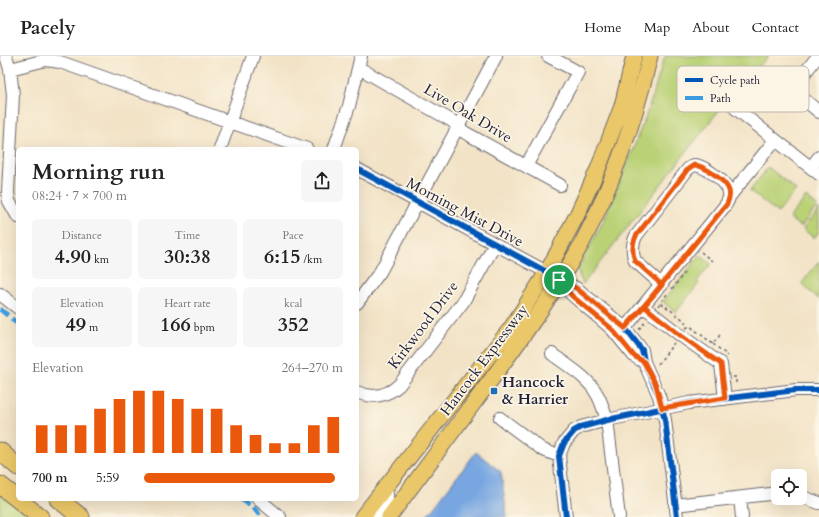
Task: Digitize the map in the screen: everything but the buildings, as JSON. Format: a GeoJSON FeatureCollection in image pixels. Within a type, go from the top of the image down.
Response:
{"type":"FeatureCollection","features":[{"type":"Feature","properties":{"kind":"highway"},"geometry":{"type":"LineString","coordinates":[[0,451],[16,465]]}},
{"type":"Feature","properties":{"kind":"highway"},"geometry":{"type":"LineString","coordinates":[[0,485],[16,498]]}},
{"type":"Feature","properties":{"kind":"highway"},"geometry":{"type":"LineString","coordinates":[[20,501],[40,517]]}},
{"type":"Feature","properties":{"kind":"highway"},"geometry":{"type":"LineString","coordinates":[[61,501],[81,517]]}},
{"type":"Feature","properties":{"kind":"main road","name":"Hancock Expressway"},"geometry":{"type":"LineString","coordinates":[[389,517],[520,342],[553,276],[577,215],[598,169],[622,106],[634,56]]}},
{"type":"Feature","properties":{"kind":"main road","name":"Hancock Expressway"},"geometry":{"type":"LineString","coordinates":[[362,517],[506,334],[553,276],[582,244],[626,141],[642,93],[650,56]]}},
{"type":"Feature","properties":{"kind":"street"},"geometry":{"type":"LineString","coordinates":[[6,56],[10,69],[14,95],[8,192],[9,201],[16,214]]}},
{"type":"Feature","properties":{"kind":"street"},"geometry":{"type":"LineString","coordinates":[[221,147],[253,56]]}},
{"type":"Feature","properties":{"kind":"street"},"geometry":{"type":"LineString","coordinates":[[335,147],[349,106],[361,56]]}},
{"type":"Feature","properties":{"kind":"street"},"geometry":{"type":"LineString","coordinates":[[359,300],[380,272],[496,56]]}},
{"type":"Feature","properties":{"kind":"street"},"geometry":{"type":"LineString","coordinates":[[526,166],[578,72],[548,56]]}},
{"type":"Feature","properties":{"kind":"street"},"geometry":{"type":"LineString","coordinates":[[809,67],[818,56]]}},
{"type":"Feature","properties":{"kind":"street"},"geometry":{"type":"LineString","coordinates":[[10,69],[46,60],[60,62],[301,147]]}},
{"type":"Feature","properties":{"kind":"street","name":"Live Oak Drive"},"geometry":{"type":"LineString","coordinates":[[359,68],[458,126],[464,132],[560,185]]}},
{"type":"Feature","properties":{"kind":"street"},"geometry":{"type":"LineString","coordinates":[[809,103],[819,112]]}},
{"type":"Feature","properties":{"kind":"street"},"geometry":{"type":"LineString","coordinates":[[740,112],[815,171],[819,157]]}},
{"type":"Feature","properties":{"kind":"street"},"geometry":{"type":"LineString","coordinates":[[729,197],[775,140]]}},
{"type":"Feature","properties":{"kind":"street"},"geometry":{"type":"LineString","coordinates":[[625,328],[662,285],[727,204],[729,189],[702,166],[694,165],[688,169],[636,236],[633,245],[633,256],[635,261],[662,285]]}},
{"type":"Feature","properties":{"kind":"street","name":"Morning Mist Drive"},"geometry":{"type":"LineString","coordinates":[[359,170],[576,288],[625,328],[642,350],[644,362],[656,385],[662,408],[676,511]]}},
{"type":"Feature","properties":{"kind":"street","name":"Kirkwood Drive"},"geometry":{"type":"LineString","coordinates":[[359,393],[379,401],[399,385],[455,313],[470,291],[496,244]]}},
{"type":"Feature","properties":{"kind":"street"},"geometry":{"type":"LineString","coordinates":[[553,276],[572,296],[612,329],[634,356],[644,362]]}},
{"type":"Feature","properties":{"kind":"street"},"geometry":{"type":"LineString","coordinates":[[0,294],[16,305]]}},
{"type":"Feature","properties":{"kind":"street"},"geometry":{"type":"LineString","coordinates":[[644,306],[680,335],[721,364],[725,398]]}},
{"type":"Feature","properties":{"kind":"street"},"geometry":{"type":"LineString","coordinates":[[552,354],[583,377],[593,388],[600,400],[607,420],[619,517]]}},
{"type":"Feature","properties":{"kind":"street"},"geometry":{"type":"LineString","coordinates":[[566,517],[559,456],[564,443],[574,431],[588,424],[662,408],[725,398],[796,390],[819,390]]}},
{"type":"Feature","properties":{"kind":"street"},"geometry":{"type":"LineString","coordinates":[[500,418],[543,450],[559,456]]}},
{"type":"Feature","properties":{"kind":"street"},"geometry":{"type":"LineString","coordinates":[[378,517],[388,504],[386,487]]}},
{"type":"Feature","properties":{"kind":"street"},"geometry":{"type":"LineString","coordinates":[[676,511],[740,498],[771,494]]}},
{"type":"Feature","properties":{"kind":"street"},"geometry":{"type":"LineString","coordinates":[[740,498],[742,517]]}},
{"type":"Feature","properties":{"kind":"street"},"geometry":{"type":"LineString","coordinates":[[807,499],[819,504]]}},
{"type":"Feature","properties":{"kind":"street"},"geometry":{"type":"LineString","coordinates":[[260,501],[280,517]]}},
{"type":"Feature","properties":{"kind":"path"},"geometry":{"type":"LineString","coordinates":[[701,252],[712,261]]}},
{"type":"Feature","properties":{"kind":"path"},"geometry":{"type":"LineString","coordinates":[[661,303],[685,321],[686,327]]}},
{"type":"Feature","properties":{"kind":"green space"},"geometry":{"type":"Polygon","coordinates":[[[665,56],[769,56],[759,66],[677,66],[677,112],[718,112],[583,284],[577,270],[604,220],[648,110],[665,56]]]}},
{"type":"Feature","properties":{"kind":"green space"},"geometry":{"type":"Polygon","coordinates":[[[768,167],[796,190],[778,213],[750,191],[768,167]]]}},
{"type":"Feature","properties":{"kind":"green space"},"geometry":{"type":"Polygon","coordinates":[[[806,197],[817,206],[801,227],[789,218],[806,197]]]}},
{"type":"Feature","properties":{"kind":"green space"},"geometry":{"type":"Polygon","coordinates":[[[819,209],[819,232],[814,238],[803,229],[819,209]]]}},
{"type":"Feature","properties":{"kind":"green space"},"geometry":{"type":"Polygon","coordinates":[[[700,255],[711,264],[697,281],[699,283],[676,312],[663,302],[700,255]]]}},
{"type":"Feature","properties":{"kind":"green space"},"geometry":{"type":"Polygon","coordinates":[[[819,261],[819,299],[802,283],[819,261]]]}},
{"type":"Feature","properties":{"kind":"green space"},"geometry":{"type":"Polygon","coordinates":[[[0,491],[32,517],[0,517],[0,491]]]}},
{"type":"Feature","properties":{"kind":"water"},"geometry":{"type":"Polygon","coordinates":[[[476,452],[501,472],[507,517],[426,517],[476,452]]]}},
{"type":"Feature","properties":{"kind":"marked path"},"geometry":{"type":"LineString","coordinates":[[0,309],[16,322]]}},
{"type":"Feature","properties":{"kind":"marked path"},"geometry":{"type":"LineString","coordinates":[[244,501],[253,507],[261,517]]}},
{"type":"Feature","properties":{"kind":"cycle path"},"geometry":{"type":"LineString","coordinates":[[359,170],[576,288],[625,328],[642,350],[644,362],[659,396],[665,420],[677,517]]}},
{"type":"Feature","properties":{"kind":"cycle path"},"geometry":{"type":"LineString","coordinates":[[566,517],[559,456],[564,443],[574,431],[581,427],[689,403],[796,390],[819,390]]}},
{"type":"Feature","properties":{"kind":"place","name":"Hancock & Harrier"},"geometry":{"type":"Point","coordinates":[494,391]}},
{"type":"Feature","properties":{"kind":"route"},"geometry":{"type":"LineString","coordinates":[[559,280],[572,296],[612,329],[634,356],[644,362],[656,385],[662,408],[725,398],[721,364],[680,335],[644,306],[662,285],[727,204],[730,194],[729,189],[702,166],[694,165],[688,169],[634,240],[633,256],[635,261],[662,285],[625,328],[576,288],[559,280]]}}]}
